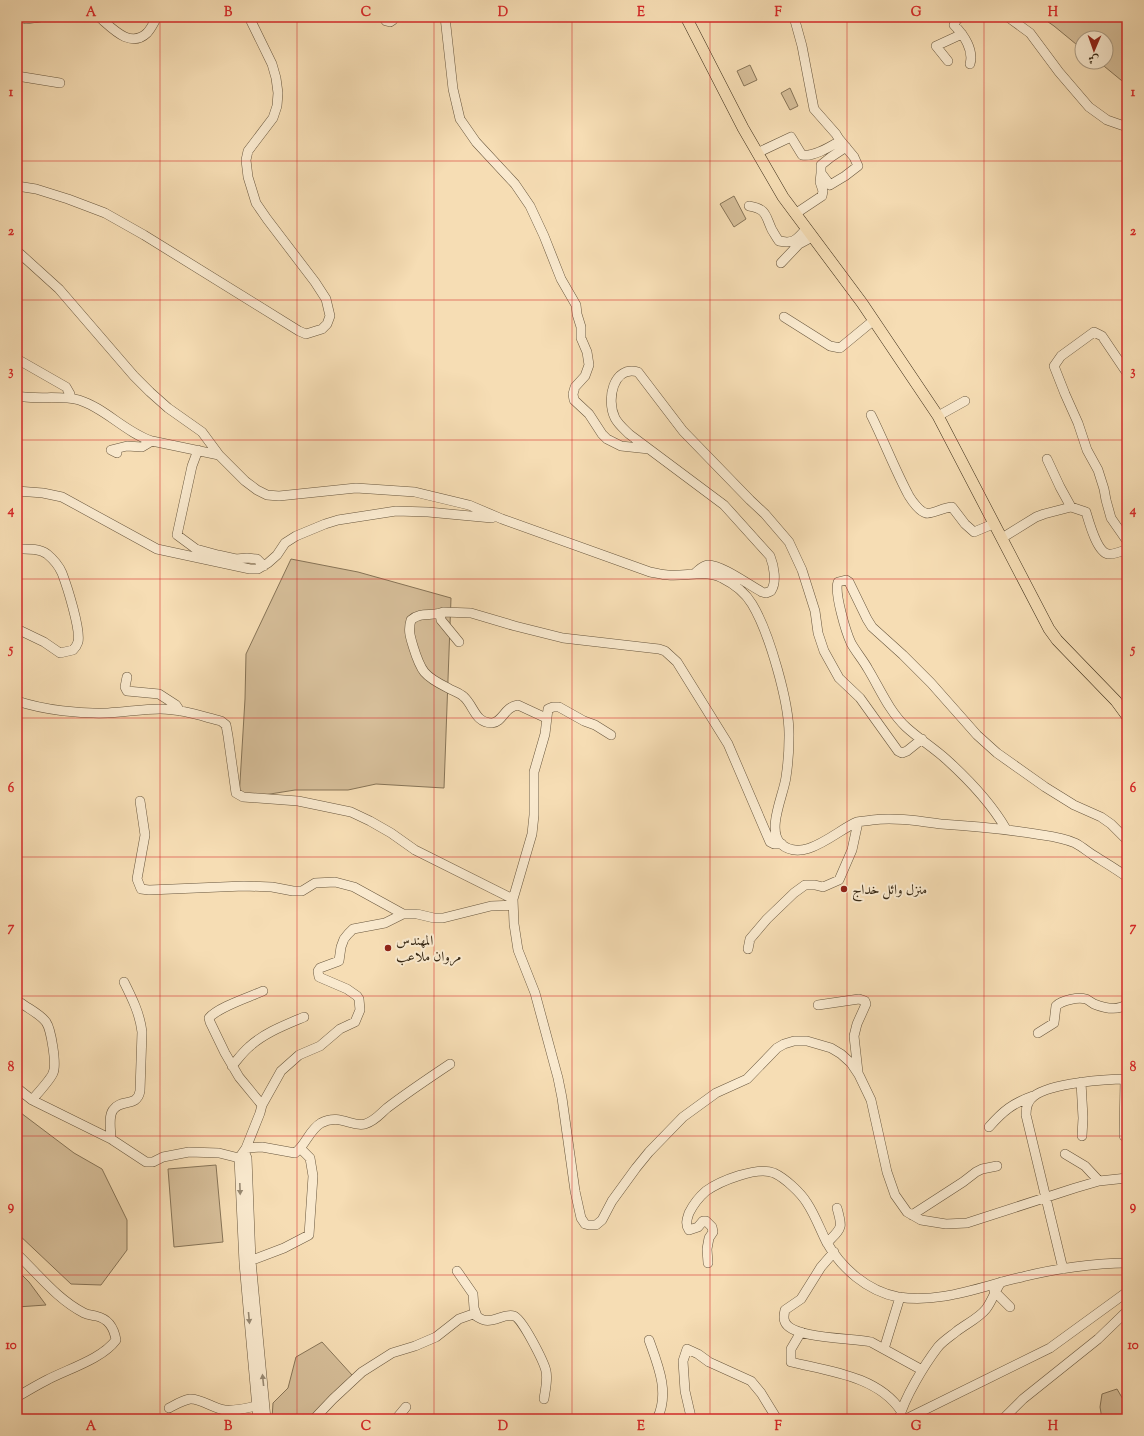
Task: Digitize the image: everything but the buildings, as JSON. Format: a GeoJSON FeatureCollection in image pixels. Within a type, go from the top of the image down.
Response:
{"type":"FeatureCollection","features":[{"type":"Feature","properties":{"kind":"main road"},"geometry":{"type":"LineString","coordinates":[[686,17],[723,91],[783,197],[874,320],[938,416],[1049,629],[1057,640],[1116,701],[1127,716]]}},
{"type":"Feature","properties":{"kind":"street"},"geometry":{"type":"LineString","coordinates":[[19,17],[26,19],[41,17]]}},
{"type":"Feature","properties":{"kind":"street"},"geometry":{"type":"LineString","coordinates":[[99,17],[124,37],[132,40],[141,38],[148,32],[156,20],[156,17]]}},
{"type":"Feature","properties":{"kind":"street"},"geometry":{"type":"LineString","coordinates":[[17,186],[36,189],[105,213],[144,235],[299,331],[306,334],[322,329],[327,324],[330,316],[326,299],[256,202],[248,177],[246,160],[248,151],[273,118],[277,106],[278,93],[272,64],[249,17]]}},
{"type":"Feature","properties":{"kind":"street"},"geometry":{"type":"LineString","coordinates":[[383,17],[386,21],[390,22],[394,17]]}},
{"type":"Feature","properties":{"kind":"street"},"geometry":{"type":"LineString","coordinates":[[445,17],[453,89],[460,119],[476,142],[515,184],[530,206],[561,279],[576,305],[581,326],[581,338],[587,352],[589,365],[584,376],[575,387],[573,394],[574,400],[589,414],[607,439],[622,446],[650,449]]}},
{"type":"Feature","properties":{"kind":"street"},"geometry":{"type":"LineString","coordinates":[[794,17],[802,46],[814,109],[854,157],[858,166],[846,176],[830,185],[821,173]]}},
{"type":"Feature","properties":{"kind":"street"},"geometry":{"type":"LineString","coordinates":[[961,17],[957,19],[954,25],[967,42],[972,58],[970,64]]}},
{"type":"Feature","properties":{"kind":"street"},"geometry":{"type":"LineString","coordinates":[[1008,17],[1030,33],[1059,72],[1089,107],[1107,120],[1127,127]]}},
{"type":"Feature","properties":{"kind":"street"},"geometry":{"type":"LineString","coordinates":[[948,61],[936,46],[962,34]]}},
{"type":"Feature","properties":{"kind":"street"},"geometry":{"type":"LineString","coordinates":[[17,76],[60,83]]}},
{"type":"Feature","properties":{"kind":"street"},"geometry":{"type":"LineString","coordinates":[[758,152],[791,137],[802,155],[809,155],[834,145],[839,139]]}},
{"type":"Feature","properties":{"kind":"street"},"geometry":{"type":"LineString","coordinates":[[795,214],[822,196],[823,192],[820,182],[821,166],[846,147]]}},
{"type":"Feature","properties":{"kind":"street"},"geometry":{"type":"LineString","coordinates":[[749,206],[758,208],[767,216],[779,241],[789,243],[809,233]]}},
{"type":"Feature","properties":{"kind":"street"},"geometry":{"type":"LineString","coordinates":[[781,263],[809,233]]}},
{"type":"Feature","properties":{"kind":"street"},"geometry":{"type":"LineString","coordinates":[[17,251],[59,289],[134,376],[168,408],[202,432],[219,454],[245,481],[256,490],[267,495],[279,496],[356,488],[408,492],[469,505],[502,519],[650,572],[669,575],[696,573],[720,576],[743,592],[752,604],[772,650],[786,708],[789,735],[786,777],[776,818],[775,829],[777,839],[788,848],[799,850],[812,847],[828,840],[858,822],[875,820],[897,820],[1006,829],[1062,838],[1076,843],[1127,877]]}},
{"type":"Feature","properties":{"kind":"street"},"geometry":{"type":"LineString","coordinates":[[784,318],[830,346],[840,348],[874,320]]}},
{"type":"Feature","properties":{"kind":"street"},"geometry":{"type":"LineString","coordinates":[[1127,373],[1102,336],[1094,332],[1061,356],[1054,366],[1078,423],[1087,450],[1098,470],[1111,518],[1127,541]]}},
{"type":"Feature","properties":{"kind":"street"},"geometry":{"type":"LineString","coordinates":[[17,359],[66,387],[70,394],[69,398]]}},
{"type":"Feature","properties":{"kind":"street"},"geometry":{"type":"LineString","coordinates":[[696,573],[703,567],[710,565],[723,570],[762,592],[766,593],[773,587],[773,565],[770,556],[749,531],[724,505],[617,423],[611,407],[610,396],[612,389],[620,375],[628,371],[638,372],[692,441],[765,514],[789,542],[810,592],[818,633],[834,671],[839,678],[860,698],[898,752],[902,753],[907,751],[922,739]]}},
{"type":"Feature","properties":{"kind":"street"},"geometry":{"type":"LineString","coordinates":[[17,396],[42,399],[69,398],[80,400],[94,407],[142,438],[219,454]]}},
{"type":"Feature","properties":{"kind":"street"},"geometry":{"type":"LineString","coordinates":[[938,416],[965,401]]}},
{"type":"Feature","properties":{"kind":"street"},"geometry":{"type":"LineString","coordinates":[[871,415],[910,497],[922,512],[929,514],[943,508],[952,507],[965,524],[974,532],[993,524]]}},
{"type":"Feature","properties":{"kind":"street"},"geometry":{"type":"LineString","coordinates":[[116,453],[111,450],[127,446],[142,447],[152,441]]}},
{"type":"Feature","properties":{"kind":"street"},"geometry":{"type":"LineString","coordinates":[[198,450],[192,466],[178,536],[196,549],[236,559],[257,559],[264,566]]}},
{"type":"Feature","properties":{"kind":"street"},"geometry":{"type":"LineString","coordinates":[[1048,459],[1060,487],[1071,507]]}},
{"type":"Feature","properties":{"kind":"street"},"geometry":{"type":"LineString","coordinates":[[17,491],[43,493],[62,498],[157,549],[250,569],[258,569],[264,566],[277,555],[285,543],[325,524],[338,520],[396,511],[428,512],[502,519]]}},
{"type":"Feature","properties":{"kind":"street"},"geometry":{"type":"LineString","coordinates":[[1002,538],[1036,517],[1071,507],[1086,512],[1098,546],[1104,552],[1111,554],[1127,549]]}},
{"type":"Feature","properties":{"kind":"street"},"geometry":{"type":"LineString","coordinates":[[17,548],[33,549],[46,553],[55,562],[62,573],[69,595],[77,630],[78,643],[73,650],[60,653],[44,642],[17,629]]}},
{"type":"Feature","properties":{"kind":"street"},"geometry":{"type":"LineString","coordinates":[[1006,829],[998,816],[978,792],[947,760],[907,728],[895,714],[852,644],[842,618],[837,588],[838,582],[846,580],[849,582],[867,620],[872,627],[903,655],[945,698],[967,725],[989,746],[1045,787],[1085,810],[1101,817],[1127,840]]}},
{"type":"Feature","properties":{"kind":"street"},"geometry":{"type":"LineString","coordinates":[[546,718],[518,705],[507,709],[497,722],[492,723],[480,720],[464,697],[426,675],[418,663],[409,634],[411,620],[417,615],[421,614],[443,612],[471,613],[563,638],[659,649],[665,651],[680,666],[728,744],[770,842],[774,844],[782,844]]}},
{"type":"Feature","properties":{"kind":"street"},"geometry":{"type":"LineString","coordinates":[[440,613],[441,620],[459,642]]}},
{"type":"Feature","properties":{"kind":"street"},"geometry":{"type":"LineString","coordinates":[[127,677],[125,687],[127,691],[158,694],[176,705],[180,711]]}},
{"type":"Feature","properties":{"kind":"street"},"geometry":{"type":"LineString","coordinates":[[17,701],[40,707],[81,712],[108,713],[160,709],[180,711],[221,721],[226,725],[236,793],[243,797],[298,801],[351,812],[391,833],[415,850],[513,902]]}},
{"type":"Feature","properties":{"kind":"street"},"geometry":{"type":"LineString","coordinates":[[610,735],[596,725],[584,721],[559,707],[548,709],[545,734],[534,772],[534,815],[532,834],[513,902],[514,924],[518,950],[535,993],[562,1098],[578,1208],[581,1218],[585,1224],[596,1225],[602,1220],[612,1201],[640,1162],[683,1118],[716,1093],[747,1079],[777,1048],[784,1044],[807,1041],[831,1048],[841,1054],[851,1063],[859,1075],[867,1089],[874,1110],[887,1172],[891,1184],[902,1204],[912,1215],[921,1220],[946,1224],[967,1223],[1099,1181],[1127,1178]]}},
{"type":"Feature","properties":{"kind":"street"},"geometry":{"type":"LineString","coordinates":[[140,801],[145,835],[137,879],[141,889],[149,890],[229,886],[272,887],[302,891],[315,883],[335,882],[354,887],[403,914]]}},
{"type":"Feature","properties":{"kind":"street"},"geometry":{"type":"LineString","coordinates":[[748,948],[750,939],[767,919],[794,893],[805,885],[823,887],[839,880],[852,850],[858,822]]}},
{"type":"Feature","properties":{"kind":"street"},"geometry":{"type":"LineString","coordinates":[[258,1419],[248,1262],[244,1154],[262,1105],[281,1071],[299,1055],[320,1046],[340,1030],[355,1022],[358,1017],[360,1004],[357,996],[347,989],[319,977],[318,971],[320,968],[339,961],[344,939],[353,929],[385,923],[403,914],[417,914],[434,918],[443,918],[513,902]]}},
{"type":"Feature","properties":{"kind":"street"},"geometry":{"type":"LineString","coordinates":[[111,1139],[110,1119],[112,1111],[118,1106],[135,1100],[139,1096],[140,1091],[142,1023],[124,982]]}},
{"type":"Feature","properties":{"kind":"street"},"geometry":{"type":"LineString","coordinates":[[262,1105],[232,1066],[212,1028],[209,1018],[217,1011],[264,991]]}},
{"type":"Feature","properties":{"kind":"street"},"geometry":{"type":"LineString","coordinates":[[818,1005],[859,999],[865,1001],[866,1004],[857,1024],[854,1036],[859,1075]]}},
{"type":"Feature","properties":{"kind":"street"},"geometry":{"type":"LineString","coordinates":[[1038,1033],[1054,1023],[1056,1006],[1058,1003],[1074,999],[1086,999],[1095,1004],[1113,1008],[1123,1007],[1127,1004]]}},
{"type":"Feature","properties":{"kind":"street"},"geometry":{"type":"LineString","coordinates":[[21,1003],[44,1020],[47,1024],[55,1066],[53,1074],[32,1100]]}},
{"type":"Feature","properties":{"kind":"street"},"geometry":{"type":"LineString","coordinates":[[232,1066],[249,1047],[260,1039],[278,1028],[304,1017]]}},
{"type":"Feature","properties":{"kind":"street"},"geometry":{"type":"LineString","coordinates":[[17,1088],[32,1100],[111,1139],[146,1162],[153,1162],[177,1153],[244,1154],[262,1147],[295,1153],[301,1149],[313,1130],[320,1124],[340,1119],[360,1125],[373,1121],[387,1108],[450,1064]]}},
{"type":"Feature","properties":{"kind":"street"},"geometry":{"type":"LineString","coordinates":[[989,1127],[1006,1109],[1018,1101],[1043,1091],[1081,1082],[1126,1080],[1124,1136]]}},
{"type":"Feature","properties":{"kind":"street"},"geometry":{"type":"LineString","coordinates":[[1081,1082],[1083,1118],[1082,1136]]}},
{"type":"Feature","properties":{"kind":"street"},"geometry":{"type":"LineString","coordinates":[[1033,1096],[1026,1107],[1026,1115],[1064,1269]]}},
{"type":"Feature","properties":{"kind":"street"},"geometry":{"type":"LineString","coordinates":[[248,1262],[309,1235],[313,1176],[310,1158],[301,1149]]}},
{"type":"Feature","properties":{"kind":"street"},"geometry":{"type":"LineString","coordinates":[[1065,1154],[1085,1166],[1099,1181]]}},
{"type":"Feature","properties":{"kind":"street"},"geometry":{"type":"LineString","coordinates":[[912,1215],[976,1172],[982,1169],[997,1166]]}},
{"type":"Feature","properties":{"kind":"street"},"geometry":{"type":"LineString","coordinates":[[708,1262],[706,1249],[709,1238],[713,1232],[712,1227],[706,1221],[703,1221],[698,1227],[689,1230],[686,1226],[686,1219],[693,1206],[706,1191],[717,1185],[743,1174],[762,1171],[774,1173],[785,1180],[807,1203],[827,1243],[842,1263],[855,1277],[880,1292],[914,1299],[939,1297],[1023,1276],[1064,1269],[1114,1263],[1127,1263]]}},
{"type":"Feature","properties":{"kind":"street"},"geometry":{"type":"LineString","coordinates":[[827,1243],[841,1228],[837,1208]]}},
{"type":"Feature","properties":{"kind":"street"},"geometry":{"type":"LineString","coordinates":[[834,1252],[822,1267],[801,1299],[785,1310],[784,1316],[788,1326],[801,1332],[831,1338],[871,1342],[922,1370]]}},
{"type":"Feature","properties":{"kind":"street"},"geometry":{"type":"LineString","coordinates":[[17,1254],[49,1287],[68,1303],[86,1314],[98,1316],[109,1322],[114,1331],[116,1340],[112,1346],[86,1361],[48,1379],[17,1397]]}},
{"type":"Feature","properties":{"kind":"street"},"geometry":{"type":"LineString","coordinates":[[248,1262],[266,1419]]}},
{"type":"Feature","properties":{"kind":"street"},"geometry":{"type":"LineString","coordinates":[[457,1271],[473,1294],[474,1308],[477,1316]]}},
{"type":"Feature","properties":{"kind":"street"},"geometry":{"type":"LineString","coordinates":[[900,1415],[922,1370],[939,1346],[986,1309],[994,1292],[1001,1282]]}},
{"type":"Feature","properties":{"kind":"street"},"geometry":{"type":"LineString","coordinates":[[994,1292],[1010,1307]]}},
{"type":"Feature","properties":{"kind":"street"},"geometry":{"type":"LineString","coordinates":[[906,1419],[1050,1348],[1127,1292]]}},
{"type":"Feature","properties":{"kind":"street"},"geometry":{"type":"LineString","coordinates":[[884,1349],[900,1297]]}},
{"type":"Feature","properties":{"kind":"street"},"geometry":{"type":"LineString","coordinates":[[1003,1419],[1023,1399],[1098,1339],[1127,1312]]}},
{"type":"Feature","properties":{"kind":"street"},"geometry":{"type":"LineString","coordinates":[[314,1419],[333,1398],[362,1372],[392,1353],[415,1346],[436,1337],[463,1317],[473,1314],[482,1320],[498,1319],[509,1315],[515,1316],[526,1327],[546,1371],[544,1399]]}},
{"type":"Feature","properties":{"kind":"street"},"geometry":{"type":"LineString","coordinates":[[801,1332],[791,1349],[791,1362],[871,1384],[896,1403],[900,1415]]}},
{"type":"Feature","properties":{"kind":"street"},"geometry":{"type":"LineString","coordinates":[[649,1340],[661,1378],[663,1392],[663,1403],[657,1419]]}},
{"type":"Feature","properties":{"kind":"street"},"geometry":{"type":"LineString","coordinates":[[691,1417],[685,1391],[683,1361],[687,1349],[698,1354],[709,1362],[750,1381],[761,1393],[777,1419]]}},
{"type":"Feature","properties":{"kind":"street"},"geometry":{"type":"LineString","coordinates":[[169,1408],[189,1399],[196,1400],[217,1409],[231,1411],[256,1406]]}},
{"type":"Feature","properties":{"kind":"street"},"geometry":{"type":"LineString","coordinates":[[396,1419],[406,1407]]}},
{"type":"Feature","properties":{"kind":"shaded area"},"geometry":{"type":"Polygon","coordinates":[[[1041,17],[1127,17],[1127,85],[1109,70],[1114,70],[1114,30],[1074,30],[1074,42],[1041,17]]]}},
{"type":"Feature","properties":{"kind":"shaded area"},"geometry":{"type":"Polygon","coordinates":[[[750,65],[757,80],[744,86],[737,71],[750,65]]]}},
{"type":"Feature","properties":{"kind":"shaded area"},"geometry":{"type":"Polygon","coordinates":[[[790,88],[798,106],[790,110],[781,93],[790,88]]]}},
{"type":"Feature","properties":{"kind":"shaded area"},"geometry":{"type":"Polygon","coordinates":[[[734,196],[746,219],[734,227],[720,204],[734,196]]]}},
{"type":"Feature","properties":{"kind":"shaded area"},"geometry":{"type":"Polygon","coordinates":[[[291,559],[358,572],[451,598],[444,788],[376,784],[348,790],[295,790],[239,799],[246,654],[291,559]]]}},
{"type":"Feature","properties":{"kind":"shaded area"},"geometry":{"type":"Polygon","coordinates":[[[17,1110],[74,1153],[102,1169],[127,1220],[127,1250],[101,1285],[71,1284],[17,1233],[17,1110]]]}},
{"type":"Feature","properties":{"kind":"shaded area"},"geometry":{"type":"Polygon","coordinates":[[[216,1165],[223,1242],[174,1247],[168,1169],[216,1165]]]}},
{"type":"Feature","properties":{"kind":"shaded area"},"geometry":{"type":"Polygon","coordinates":[[[17,1270],[29,1282],[46,1305],[17,1307],[17,1270]]]}},
{"type":"Feature","properties":{"kind":"shaded area"},"geometry":{"type":"Polygon","coordinates":[[[322,1342],[352,1375],[311,1419],[272,1419],[273,1403],[288,1388],[296,1357],[322,1342]]]}},
{"type":"Feature","properties":{"kind":"shaded area"},"geometry":{"type":"Polygon","coordinates":[[[1117,1389],[1124,1401],[1127,1401],[1127,1419],[1102,1419],[1100,1407],[1102,1394],[1117,1389]]]}},
{"type":"Feature","properties":{"kind":"place","name":"منزل وائل خداج"},"geometry":{"type":"Point","coordinates":[844,889]}},
{"type":"Feature","properties":{"kind":"place","name":"المهندس مروان ملاعب"},"geometry":{"type":"Point","coordinates":[388,948]}}]}
